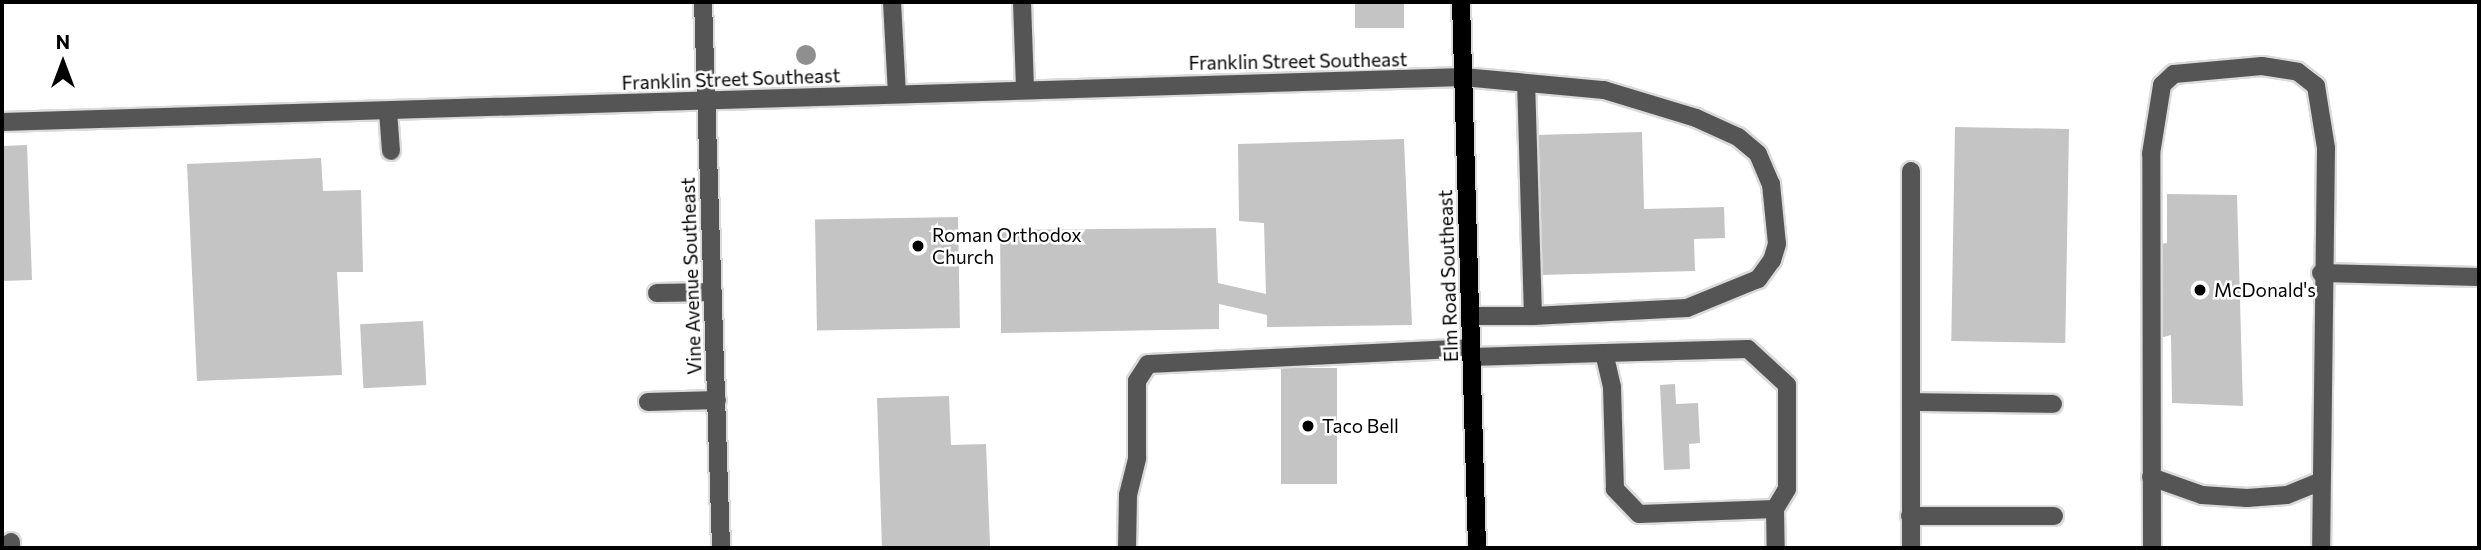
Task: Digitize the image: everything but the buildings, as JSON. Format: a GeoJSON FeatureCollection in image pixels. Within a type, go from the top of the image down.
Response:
{"type":"FeatureCollection","features":[{"type":"Feature","properties":{"kind":"main road","name":"Elm Road Southeast"},"geometry":{"type":"LineString","coordinates":[[1461,2],[1477,548]]}},
{"type":"Feature","properties":{"kind":"street","name":"Vine Avenue Southeast"},"geometry":{"type":"LineString","coordinates":[[703,2],[721,548]]}},
{"type":"Feature","properties":{"kind":"street"},"geometry":{"type":"LineString","coordinates":[[892,2],[897,94]]}},
{"type":"Feature","properties":{"kind":"street"},"geometry":{"type":"LineString","coordinates":[[1023,2],[1025,89]]}},
{"type":"Feature","properties":{"kind":"street"},"geometry":{"type":"LineString","coordinates":[[2152,548],[2151,155],[2162,85],[2174,74],[2262,66],[2298,72],[2316,86],[2326,148],[2321,273],[2320,548]]}},
{"type":"Feature","properties":{"kind":"street","name":"Franklin Street Southeast"},"geometry":{"type":"LineString","coordinates":[[2,122],[1463,77],[1604,90],[1696,118],[1738,137],[1758,154],[1771,184],[1777,244],[1758,279],[1688,308],[1533,316],[1470,316]]}},
{"type":"Feature","properties":{"kind":"street"},"geometry":{"type":"LineString","coordinates":[[1526,84],[1533,316]]}},
{"type":"Feature","properties":{"kind":"street"},"geometry":{"type":"LineString","coordinates":[[388,111],[391,151]]}},
{"type":"Feature","properties":{"kind":"street"},"geometry":{"type":"LineString","coordinates":[[1911,171],[1911,548]]}},
{"type":"Feature","properties":{"kind":"street"},"geometry":{"type":"LineString","coordinates":[[2321,273],[2479,277]]}},
{"type":"Feature","properties":{"kind":"street"},"geometry":{"type":"LineString","coordinates":[[657,293],[713,292]]}},
{"type":"Feature","properties":{"kind":"street"},"geometry":{"type":"LineString","coordinates":[[1127,548],[1128,495],[1137,458],[1137,381],[1148,363],[1471,352],[1604,353],[1748,349],[1787,385],[1787,489],[1775,509],[1776,548]]}},
{"type":"Feature","properties":{"kind":"street"},"geometry":{"type":"LineString","coordinates":[[1604,353],[1612,387],[1615,489],[1639,514],[1775,509]]}},
{"type":"Feature","properties":{"kind":"street"},"geometry":{"type":"LineString","coordinates":[[648,402],[717,400]]}},
{"type":"Feature","properties":{"kind":"street"},"geometry":{"type":"LineString","coordinates":[[1911,402],[2053,404]]}},
{"type":"Feature","properties":{"kind":"street"},"geometry":{"type":"LineString","coordinates":[[2151,477],[2202,495],[2247,498],[2287,495],[2319,482]]}},
{"type":"Feature","properties":{"kind":"street"},"geometry":{"type":"LineString","coordinates":[[1910,516],[2054,516]]}},
{"type":"Feature","properties":{"kind":"place","name":"Roman Orthodox Church"},"geometry":{"type":"Point","coordinates":[918,246]}},
{"type":"Feature","properties":{"kind":"place","name":"McDonald's"},"geometry":{"type":"Point","coordinates":[2200,290]}},
{"type":"Feature","properties":{"kind":"place","name":"Taco Bell"},"geometry":{"type":"Point","coordinates":[1308,426]}}]}
